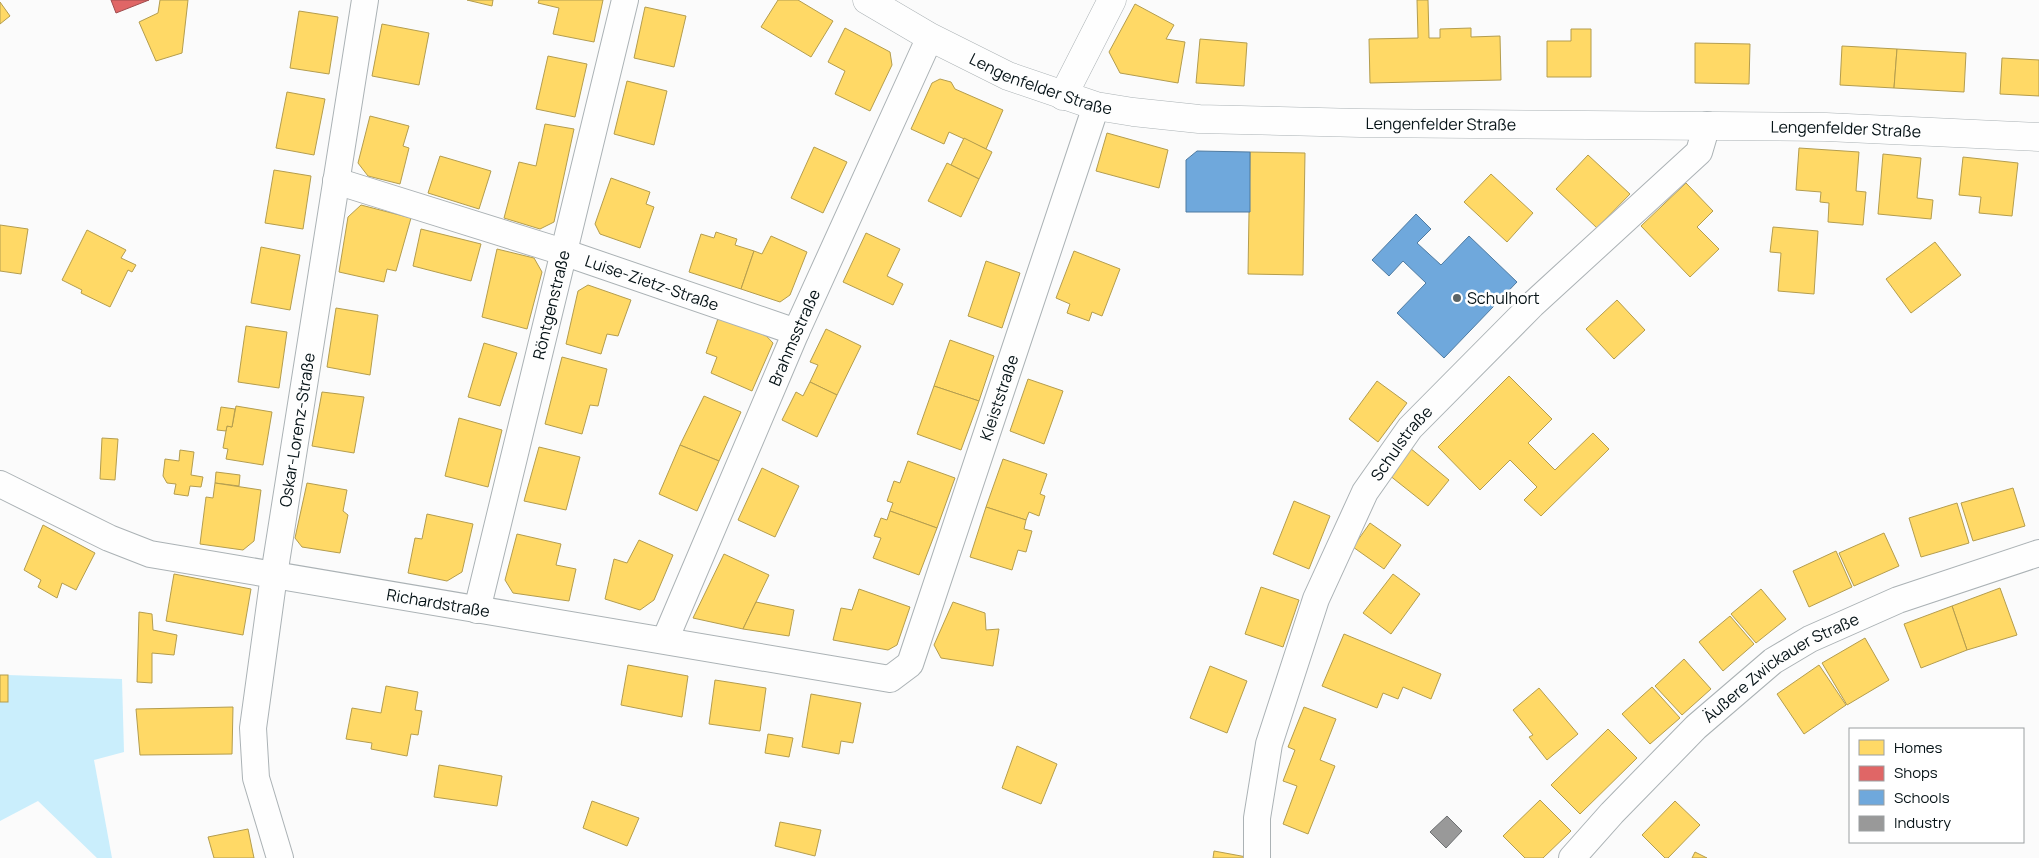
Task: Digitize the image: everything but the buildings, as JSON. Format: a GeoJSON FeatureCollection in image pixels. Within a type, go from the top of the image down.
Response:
{"type":"FeatureCollection","features":[{"type":"Feature","properties":{"kind":"main road","name":"Lengenfelder Straße"},"geometry":{"type":"LineString","coordinates":[[867,0],[930,37],[1008,76],[1096,106],[1133,112],[1200,119],[1360,123],[1707,124],[1826,127],[2039,137]]}},
{"type":"Feature","properties":{"kind":"main road"},"geometry":{"type":"LineString","coordinates":[[1063,96],[1112,0]]}},
{"type":"Feature","properties":{"kind":"street","name":"Oskar-Lorenz-Straße"},"geometry":{"type":"LineString","coordinates":[[280,858],[256,778],[253,728],[274,575],[365,0]]}},
{"type":"Feature","properties":{"kind":"street","name":"Röntgenstraße"},"geometry":{"type":"LineString","coordinates":[[477,610],[625,0]]}},
{"type":"Feature","properties":{"kind":"street","name":"Brahmsstraße"},"geometry":{"type":"LineString","coordinates":[[665,640],[796,332],[930,37]]}},
{"type":"Feature","properties":{"kind":"street","name":"Kleiststraße"},"geometry":{"type":"LineString","coordinates":[[890,679],[910,664],[1096,106]]}},
{"type":"Feature","properties":{"kind":"street","name":"Schulstraße"},"geometry":{"type":"LineString","coordinates":[[1257,858],[1257,818],[1269,744],[1316,599],[1365,492],[1410,428],[1532,306],[1700,152],[1707,124]]}},
{"type":"Feature","properties":{"kind":"street","name":"Luise-Zietz-Straße"},"geometry":{"type":"LineString","coordinates":[[336,181],[563,252],[796,332]]}},
{"type":"Feature","properties":{"kind":"street","name":"Richardstraße"},"geometry":{"type":"LineString","coordinates":[[0,484],[109,538],[150,554],[890,679]]}},
{"type":"Feature","properties":{"kind":"street","name":"Äußere Zwickauer Straße"},"geometry":{"type":"LineString","coordinates":[[1572,858],[1612,813],[1696,727],[1773,661],[1810,639],[1898,600],[2039,553]]}},
{"type":"Feature","properties":{"kind":"shaded area"},"geometry":{"type":"Polygon","coordinates":[[[8,675],[122,679],[124,752],[94,760],[112,858],[97,858],[38,801],[0,821],[0,702],[8,702],[8,675]]]}},
{"type":"Feature","properties":{"kind":"place","name":"Schulhort"},"geometry":{"type":"Point","coordinates":[1457,298]}}]}
